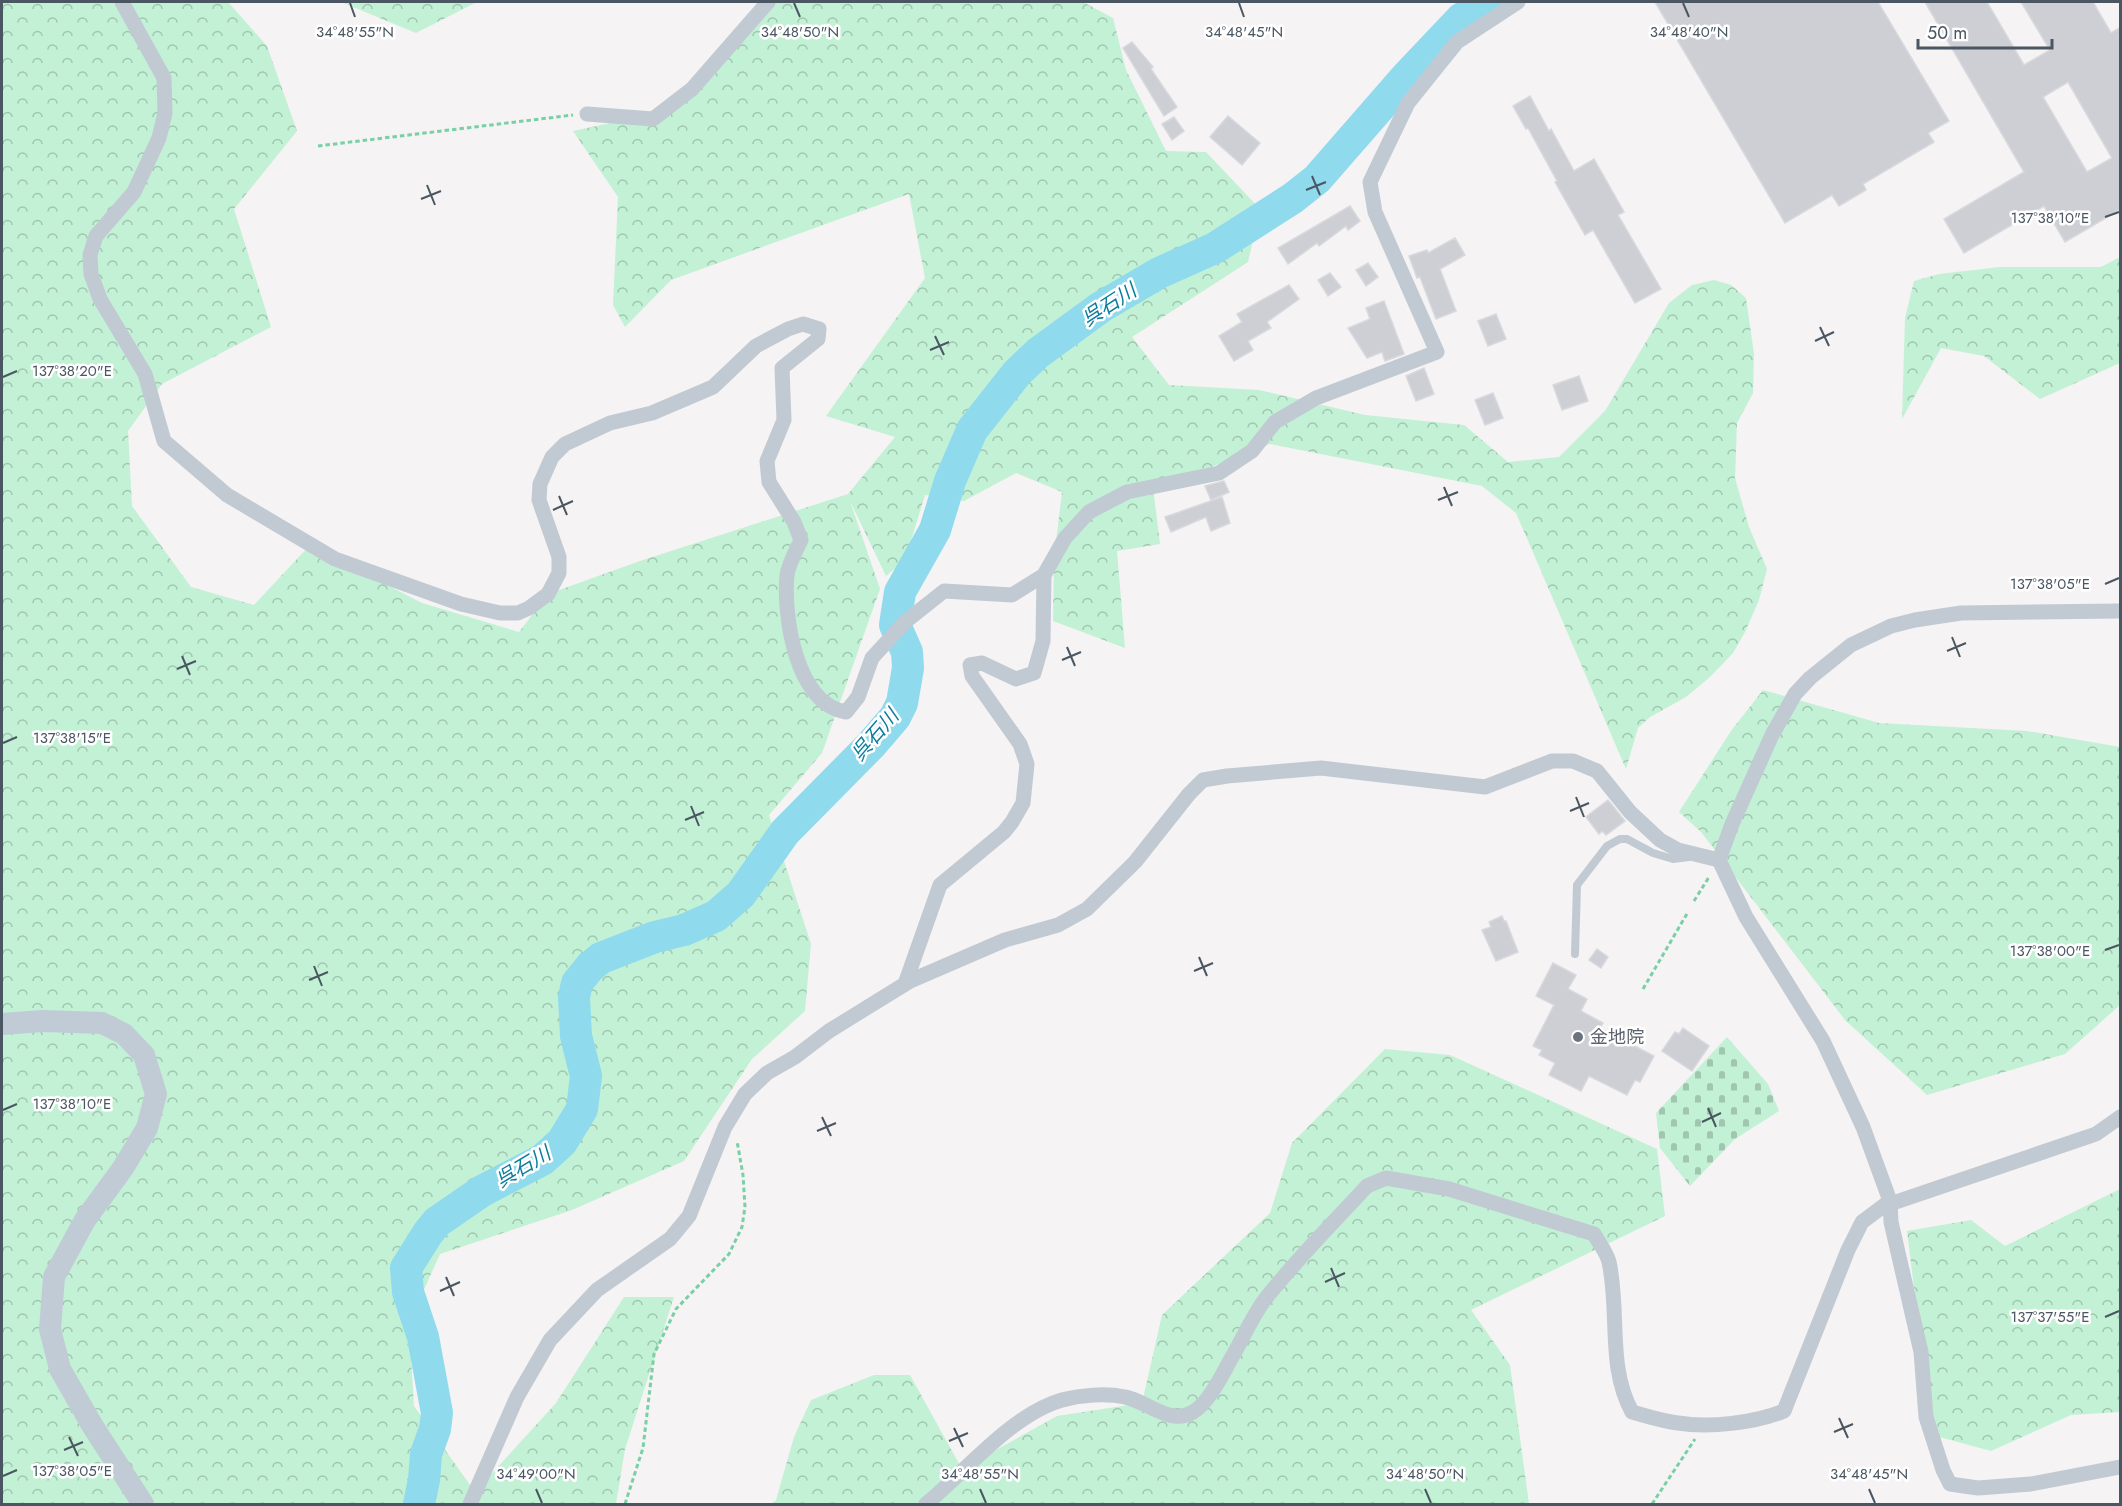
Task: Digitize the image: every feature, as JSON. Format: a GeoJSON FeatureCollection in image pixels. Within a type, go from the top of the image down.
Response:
{"type":"FeatureCollection","features":[{"type":"Feature","properties":{"kind":"street"},"geometry":{"type":"LineString","coordinates":[[122,2],[164,78],[165,113],[159,138],[134,192],[96,236],[90,255],[91,274],[100,299],[145,374],[164,441],[227,495],[334,559],[462,604],[500,613],[518,613],[548,594],[559,573],[559,557],[539,501],[540,484],[552,457],[565,444],[610,423],[652,413],[714,387],[756,346],[803,324],[819,329],[818,339],[782,368],[784,420],[767,461],[769,482],[794,522],[801,540],[787,573],[788,624],[797,660],[811,689],[835,710],[846,712],[858,698],[872,658],[905,622],[944,591],[1012,595],[1044,575],[1065,538],[1089,512],[1127,492],[1220,473],[1252,451],[1275,422],[1316,398],[1437,352],[1375,212],[1370,182],[1408,103],[1457,42],[1518,2]]}},
{"type":"Feature","properties":{"kind":"street"},"geometry":{"type":"LineString","coordinates":[[587,114],[653,118],[692,89],[768,2]]}},
{"type":"Feature","properties":{"kind":"street"},"geometry":{"type":"LineString","coordinates":[[905,984],[940,885],[1004,832],[1023,803],[1028,764],[1020,744],[972,676],[970,665],[982,663],[1016,678],[1034,673],[1043,641],[1044,575]]}},
{"type":"Feature","properties":{"kind":"street"},"geometry":{"type":"LineString","coordinates":[[2121,611],[1961,613],[1891,626],[1851,645],[1810,678],[1795,694],[1772,735],[1732,824],[1719,860],[1746,917],[1823,1041],[1863,1127],[1890,1203],[1891,1222],[1921,1352],[1926,1417],[1943,1470],[1950,1484],[1978,1488],[2031,1485],[2121,1467]]}},
{"type":"Feature","properties":{"kind":"street"},"geometry":{"type":"LineString","coordinates":[[470,1504],[517,1397],[550,1340],[597,1290],[670,1239],[689,1216],[725,1127],[745,1094],[767,1073],[905,984],[1005,940],[1058,925],[1087,909],[1135,862],[1189,794],[1203,780],[1321,768],[1485,787],[1552,761],[1573,761],[1597,771],[1630,812],[1660,840],[1678,850],[1719,860]]}},
{"type":"Feature","properties":{"kind":"street"},"geometry":{"type":"LineString","coordinates":[[2,1024],[43,1021],[102,1023],[123,1034],[144,1055],[156,1094],[147,1128],[123,1168],[85,1220],[54,1277],[50,1329],[60,1369],[92,1425],[143,1504]]}},
{"type":"Feature","properties":{"kind":"street"},"geometry":{"type":"LineString","coordinates":[[926,1504],[999,1438],[1036,1411],[1061,1401],[1090,1396],[1126,1396],[1173,1417],[1192,1413],[1214,1388],[1265,1300],[1367,1186],[1386,1178],[1449,1189],[1594,1234],[1609,1260],[1616,1315],[1614,1337],[1623,1396],[1632,1412],[1678,1423],[1704,1425],[1766,1419],[1784,1411],[1840,1270],[1862,1222],[1890,1203],[2096,1134],[2121,1117]]}},
{"type":"Feature","properties":{"kind":"lane"},"geometry":{"type":"LineString","coordinates":[[1575,954],[1577,885],[1607,846],[1627,838],[1653,853],[1673,859],[1700,856]]}},
{"type":"Feature","properties":{"kind":"path"},"geometry":{"type":"LineString","coordinates":[[318,146],[587,114]]}},
{"type":"Feature","properties":{"kind":"path"},"geometry":{"type":"LineString","coordinates":[[1694,901],[1719,860]]}},
{"type":"Feature","properties":{"kind":"path"},"geometry":{"type":"LineString","coordinates":[[1643,989],[1688,912]]}},
{"type":"Feature","properties":{"kind":"path"},"geometry":{"type":"LineString","coordinates":[[625,1504],[643,1448],[654,1354],[676,1309],[729,1254],[742,1227],[745,1208],[732,1115]]}},
{"type":"Feature","properties":{"kind":"path"},"geometry":{"type":"LineString","coordinates":[[1652,1504],[1704,1425]]}},
{"type":"Feature","properties":{"kind":"green space"},"geometry":{"type":"Polygon","coordinates":[[[2,2],[228,2],[267,46],[297,131],[234,209],[271,327],[162,384],[128,431],[132,506],[191,587],[254,605],[310,545],[422,603],[519,632],[548,594],[640,561],[848,494],[895,437],[826,416],[925,278],[909,194],[671,280],[625,327],[613,305],[618,197],[573,131],[662,112],[767,2],[1083,2],[1113,18],[1126,70],[1166,151],[1206,152],[1260,209],[1248,262],[1132,337],[1169,385],[1259,390],[1365,415],[1464,425],[1508,462],[1559,457],[1605,411],[1669,303],[1692,285],[1714,280],[1731,285],[1746,298],[1754,354],[1753,393],[1737,423],[1735,478],[1749,527],[1767,569],[1759,600],[1733,653],[1710,677],[1686,697],[1650,717],[1638,728],[1626,769],[1516,513],[1482,486],[1270,444],[1153,487],[1160,544],[1117,551],[1125,648],[1053,621],[1054,558],[1062,492],[1016,473],[964,501],[925,495],[905,560],[886,576],[850,501],[880,589],[822,753],[769,815],[811,944],[805,1011],[752,1059],[684,1161],[572,1210],[440,1254],[409,1323],[414,1406],[475,1492],[556,1403],[624,1297],[674,1297],[625,1449],[616,1504],[2,1504],[2,2]]]}},
{"type":"Feature","properties":{"kind":"green space"},"geometry":{"type":"Polygon","coordinates":[[[341,2],[477,2],[416,33],[341,2]]]}},
{"type":"Feature","properties":{"kind":"green space"},"geometry":{"type":"Polygon","coordinates":[[[2120,257],[2120,363],[2040,399],[1984,356],[1941,348],[1902,419],[1905,318],[1914,281],[1939,274],[2000,267],[2101,267],[2120,257]]]}},
{"type":"Feature","properties":{"kind":"green space"},"geometry":{"type":"Polygon","coordinates":[[[1763,690],[1879,723],[2027,731],[2120,747],[2120,1005],[2065,1054],[1927,1095],[1845,1020],[1701,832],[1679,812],[1731,731],[1763,690]]]}},
{"type":"Feature","properties":{"kind":"green space"},"geometry":{"type":"Polygon","coordinates":[[[1727,1037],[1768,1084],[1779,1111],[1735,1139],[1690,1186],[1660,1148],[1656,1113],[1727,1037]]]}},
{"type":"Feature","properties":{"kind":"green space"},"geometry":{"type":"Polygon","coordinates":[[[1385,1049],[1450,1055],[1657,1149],[1665,1216],[1471,1310],[1510,1365],[1529,1504],[772,1504],[776,1500],[794,1437],[811,1400],[874,1375],[910,1375],[962,1469],[1057,1416],[1142,1403],[1162,1315],[1270,1213],[1292,1143],[1385,1049]]]}},
{"type":"Feature","properties":{"kind":"green space"},"geometry":{"type":"Polygon","coordinates":[[[2120,1189],[2120,1412],[2071,1415],[1991,1451],[1932,1435],[1907,1231],[1971,1220],[2005,1246],[2120,1189]]]}},
{"type":"Feature","properties":{"kind":"building"},"geometry":{"type":"Polygon","coordinates":[[[1655,2],[1878,2],[1949,121],[1928,133],[1934,142],[1863,184],[1866,190],[1839,206],[1832,195],[1785,223],[1655,2]]]}},
{"type":"Feature","properties":{"kind":"building"},"geometry":{"type":"Polygon","coordinates":[[[1925,2],[1987,2],[2024,65],[2050,50],[2021,2],[2093,2],[2111,33],[2121,27],[2121,209],[2065,242],[2044,206],[1964,253],[1944,219],[2024,172],[1925,2]],[[2068,82],[2043,97],[2087,172],[2112,158],[2068,82]]]}},
{"type":"Feature","properties":{"kind":"building"},"geometry":{"type":"Polygon","coordinates":[[[1132,42],[1153,67],[1151,69],[1177,107],[1164,116],[1123,48],[1132,42]]]}},
{"type":"Feature","properties":{"kind":"building"},"geometry":{"type":"Polygon","coordinates":[[[1530,96],[1574,171],[1594,159],[1624,212],[1618,215],[1661,289],[1635,303],[1593,230],[1585,235],[1528,128],[1526,129],[1513,106],[1530,96]]]}},
{"type":"Feature","properties":{"kind":"building"},"geometry":{"type":"Polygon","coordinates":[[[1228,116],[1260,143],[1242,165],[1210,137],[1228,116]]]}},
{"type":"Feature","properties":{"kind":"building"},"geometry":{"type":"Polygon","coordinates":[[[1174,117],[1184,131],[1172,140],[1162,124],[1174,117]]]}},
{"type":"Feature","properties":{"kind":"building"},"geometry":{"type":"Polygon","coordinates":[[[1350,206],[1360,221],[1348,230],[1346,226],[1319,246],[1317,243],[1288,264],[1278,248],[1350,206]]]}},
{"type":"Feature","properties":{"kind":"building"},"geometry":{"type":"Polygon","coordinates":[[[1455,238],[1465,255],[1440,269],[1456,311],[1436,319],[1420,277],[1417,278],[1409,256],[1427,250],[1428,253],[1455,238]]]}},
{"type":"Feature","properties":{"kind":"building"},"geometry":{"type":"Polygon","coordinates":[[[1368,263],[1378,277],[1366,286],[1356,270],[1368,263]]]}},
{"type":"Feature","properties":{"kind":"building"},"geometry":{"type":"Polygon","coordinates":[[[1330,273],[1341,287],[1328,296],[1318,280],[1330,273]]]}},
{"type":"Feature","properties":{"kind":"building"},"geometry":{"type":"Polygon","coordinates":[[[1289,285],[1299,299],[1267,322],[1271,328],[1248,341],[1253,350],[1234,361],[1219,336],[1242,322],[1237,314],[1289,285]]]}},
{"type":"Feature","properties":{"kind":"building"},"geometry":{"type":"Polygon","coordinates":[[[1384,301],[1404,354],[1385,361],[1382,352],[1367,358],[1348,328],[1370,319],[1366,308],[1384,301]]]}},
{"type":"Feature","properties":{"kind":"building"},"geometry":{"type":"Polygon","coordinates":[[[1496,314],[1506,339],[1488,346],[1478,321],[1496,314]]]}},
{"type":"Feature","properties":{"kind":"building"},"geometry":{"type":"Polygon","coordinates":[[[1424,368],[1434,394],[1416,401],[1406,376],[1424,368]]]}},
{"type":"Feature","properties":{"kind":"building"},"geometry":{"type":"Polygon","coordinates":[[[1579,376],[1588,401],[1562,410],[1553,385],[1579,376]]]}},
{"type":"Feature","properties":{"kind":"building"},"geometry":{"type":"Polygon","coordinates":[[[1493,393],[1503,418],[1485,425],[1475,400],[1493,393]]]}},
{"type":"Feature","properties":{"kind":"building"},"geometry":{"type":"Polygon","coordinates":[[[1224,481],[1229,492],[1211,500],[1205,486],[1224,481]]]}},
{"type":"Feature","properties":{"kind":"building"},"geometry":{"type":"Polygon","coordinates":[[[1222,497],[1230,523],[1211,531],[1206,517],[1171,532],[1165,517],[1222,497]]]}},
{"type":"Feature","properties":{"kind":"building"},"geometry":{"type":"Polygon","coordinates":[[[1608,800],[1625,821],[1606,835],[1602,831],[1599,834],[1586,817],[1608,800]]]}},
{"type":"Feature","properties":{"kind":"building"},"geometry":{"type":"Polygon","coordinates":[[[1502,916],[1518,952],[1496,961],[1482,930],[1491,927],[1489,922],[1502,916]]]}},
{"type":"Feature","properties":{"kind":"building"},"geometry":{"type":"Polygon","coordinates":[[[1597,949],[1608,957],[1601,968],[1589,960],[1597,949]]]}},
{"type":"Feature","properties":{"kind":"building","name":"金地院"},"geometry":{"type":"Polygon","coordinates":[[[1553,963],[1576,975],[1568,989],[1587,999],[1581,1011],[1603,1023],[1600,1028],[1654,1056],[1640,1082],[1635,1080],[1627,1095],[1589,1076],[1581,1091],[1549,1075],[1555,1063],[1539,1055],[1542,1050],[1533,1046],[1554,1005],[1536,996],[1553,963]]]}},
{"type":"Feature","properties":{"kind":"building"},"geometry":{"type":"Polygon","coordinates":[[[1683,1028],[1709,1046],[1692,1071],[1662,1051],[1675,1032],[1679,1034],[1683,1028]]]}},
{"type":"Feature","properties":{"kind":"waterway","name":"呉石川"},"geometry":{"type":"LineString","coordinates":[[419,1504],[426,1454],[435,1429],[437,1413],[423,1337],[408,1292],[406,1268],[437,1222],[482,1191],[542,1160],[562,1142],[582,1109],[586,1076],[576,1036],[574,997],[577,983],[601,958],[655,937],[684,930],[716,916],[741,894],[785,832],[871,745],[895,717],[902,703],[908,668],[907,652],[895,625],[900,592],[935,530],[950,481],[972,430],[1017,373],[1038,353],[1101,307],[1159,273],[1215,248],[1293,198],[1317,179],[1406,77],[1461,19],[1487,2]]}},
{"type":"Feature","properties":{"kind":"place","name":"金地院"},"geometry":{"type":"Point","coordinates":[1578,1037]}}]}
